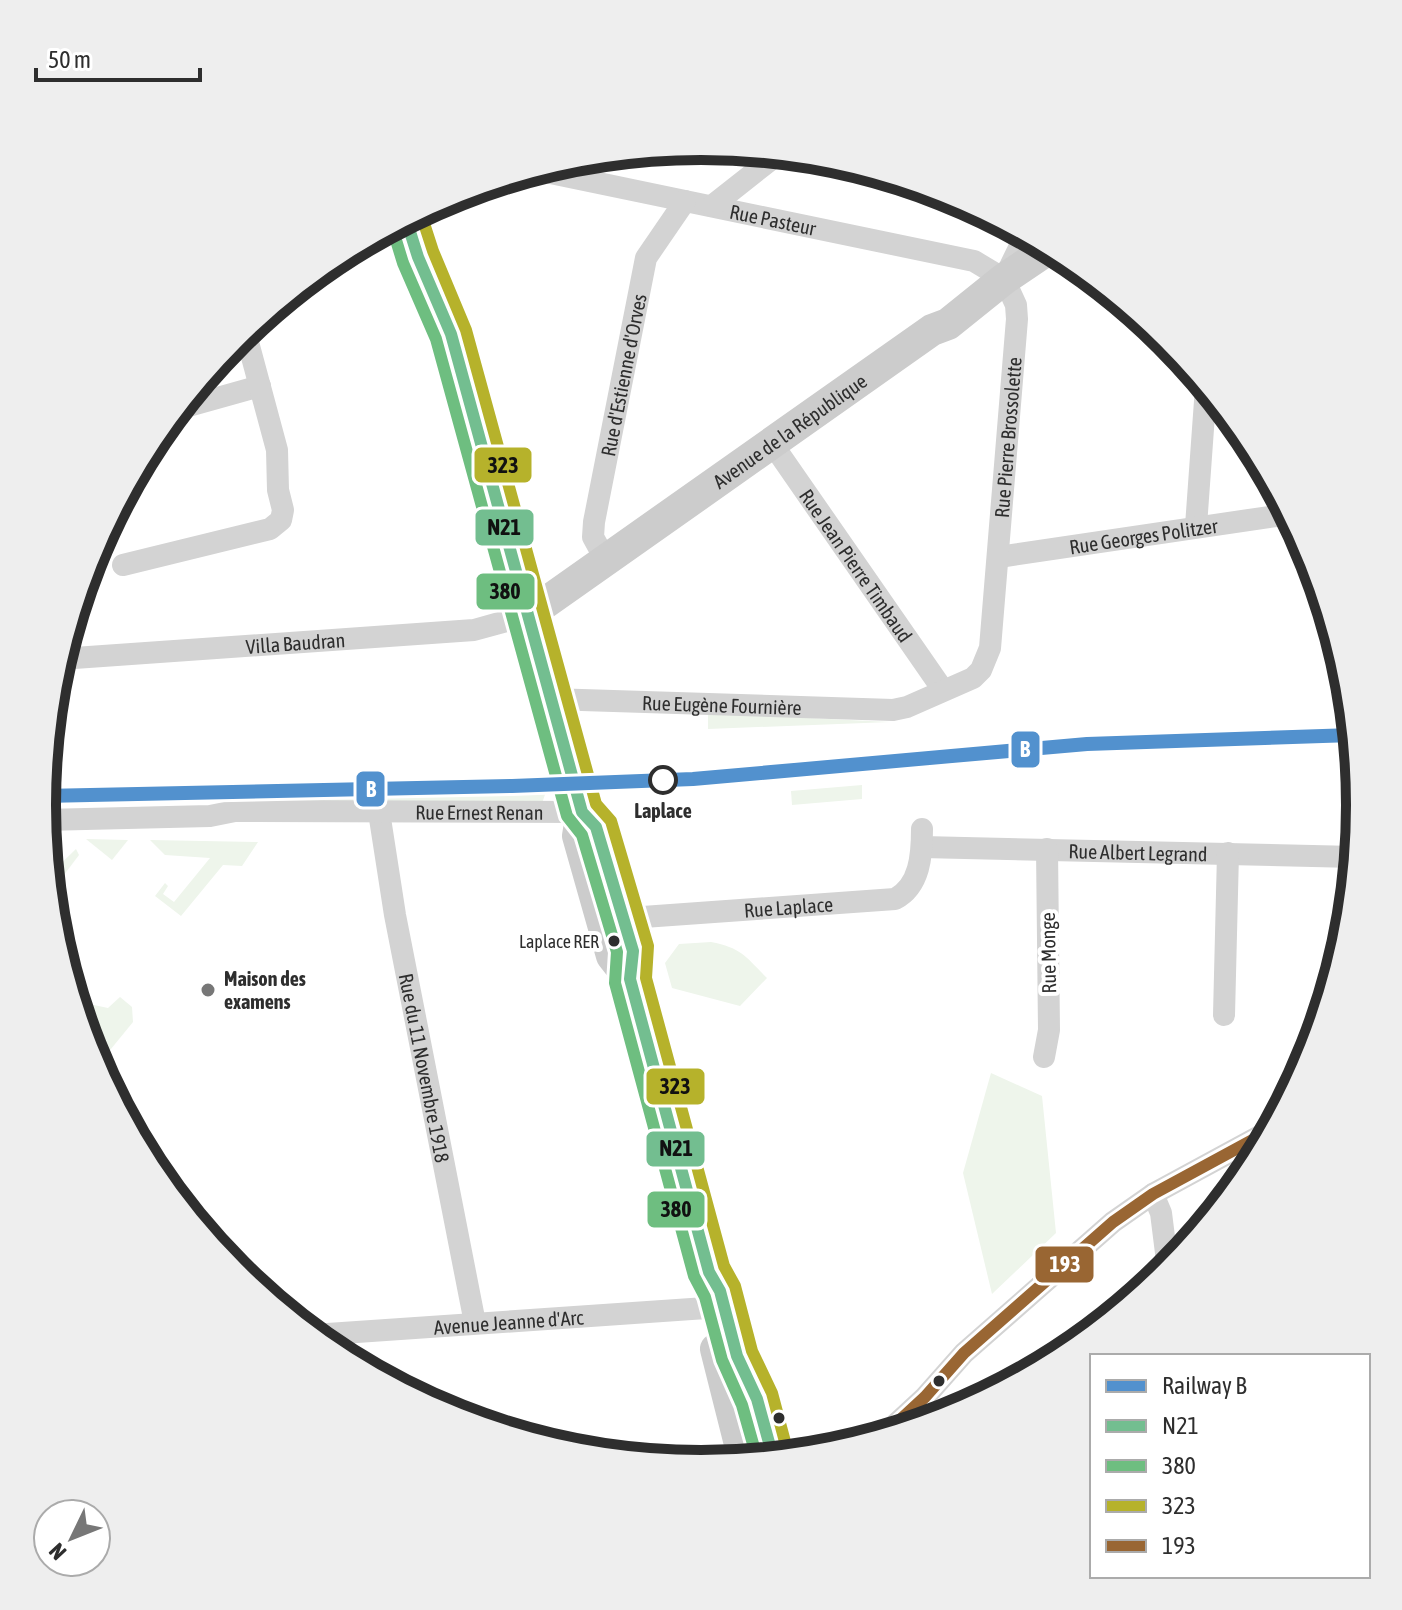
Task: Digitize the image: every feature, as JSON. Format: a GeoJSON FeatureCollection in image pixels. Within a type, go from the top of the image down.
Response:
{"type":"FeatureCollection","features":[{"type":"Feature","properties":{"kind":"main road"},"geometry":{"type":"LineString","coordinates":[[410,230],[451,334],[582,812],[578,836],[612,919],[612,956],[630,979],[709,1272],[720,1291],[737,1356],[743,1449]]}},
{"type":"Feature","properties":{"kind":"main road","name":"Avenue de la République"},"geometry":{"type":"LineString","coordinates":[[528,615],[932,330],[948,324],[1039,256]]}},
{"type":"Feature","properties":{"kind":"main road"},"geometry":{"type":"LineString","coordinates":[[709,1272],[706,1308],[737,1387],[757,1399],[770,1446]]}},
{"type":"Feature","properties":{"kind":"street"},"geometry":{"type":"LineString","coordinates":[[712,206],[766,164]]}},
{"type":"Feature","properties":{"kind":"street","name":"Rue Pasteur"},"geometry":{"type":"LineString","coordinates":[[561,175],[974,261],[1004,279]]}},
{"type":"Feature","properties":{"kind":"street","name":"Rue d'Estienne d'Orves"},"geometry":{"type":"LineString","coordinates":[[605,559],[593,537],[594,522],[646,258],[685,201]]}},
{"type":"Feature","properties":{"kind":"street"},"geometry":{"type":"LineString","coordinates":[[1004,279],[1020,244]]}},
{"type":"Feature","properties":{"kind":"street","name":"Rue Pierre Brossolette"},"geometry":{"type":"LineString","coordinates":[[943,690],[973,678],[981,670],[990,648],[1017,319],[1016,305],[1004,279]]}},
{"type":"Feature","properties":{"kind":"street"},"geometry":{"type":"LineString","coordinates":[[123,565],[270,529],[279,523],[283,510],[278,490],[277,450],[249,345]]}},
{"type":"Feature","properties":{"kind":"street"},"geometry":{"type":"LineString","coordinates":[[196,404],[260,386]]}},
{"type":"Feature","properties":{"kind":"street"},"geometry":{"type":"LineString","coordinates":[[1196,526],[1205,402]]}},
{"type":"Feature","properties":{"kind":"street","name":"Rue Jean Pierre Timbaud"},"geometry":{"type":"LineString","coordinates":[[771,442],[943,690]]}},
{"type":"Feature","properties":{"kind":"street","name":"Rue Georges Politzer"},"geometry":{"type":"LineString","coordinates":[[999,557],[1277,516]]}},
{"type":"Feature","properties":{"kind":"street","name":"Villa Baudran"},"geometry":{"type":"LineString","coordinates":[[73,658],[474,630],[528,615]]}},
{"type":"Feature","properties":{"kind":"street","name":"Rue Eugène Fournière"},"geometry":{"type":"LineString","coordinates":[[550,699],[893,710],[907,707],[943,690]]}},
{"type":"Feature","properties":{"kind":"street","name":"Rue Ernest Renan"},"geometry":{"type":"LineString","coordinates":[[56,820],[210,816],[235,811],[582,812]]}},
{"type":"Feature","properties":{"kind":"street","name":"Rue du 11 Novembre 1918"},"geometry":{"type":"LineString","coordinates":[[379,812],[395,915],[475,1323]]}},
{"type":"Feature","properties":{"kind":"street","name":"Rue Laplace"},"geometry":{"type":"LineString","coordinates":[[612,919],[895,899],[914,883],[922,838]]}},
{"type":"Feature","properties":{"kind":"street","name":"Rue Albert Legrand"},"geometry":{"type":"LineString","coordinates":[[922,838],[1047,849],[1344,857]]}},
{"type":"Feature","properties":{"kind":"street","name":"Rue Monge"},"geometry":{"type":"LineString","coordinates":[[1044,1057],[1049,1030],[1047,849]]}},
{"type":"Feature","properties":{"kind":"street"},"geometry":{"type":"LineString","coordinates":[[1224,1015],[1228,853]]}},
{"type":"Feature","properties":{"kind":"street"},"geometry":{"type":"LineString","coordinates":[[903,1418],[964,1353],[1113,1222],[1153,1194],[1252,1140]]}},
{"type":"Feature","properties":{"kind":"street"},"geometry":{"type":"LineString","coordinates":[[1153,1194],[1161,1213],[1166,1252]]}},
{"type":"Feature","properties":{"kind":"street","name":"Avenue Jeanne d'Arc"},"geometry":{"type":"LineString","coordinates":[[332,1334],[706,1308]]}},
{"type":"Feature","properties":{"kind":"street"},"geometry":{"type":"LineString","coordinates":[[737,1387],[751,1448]]}},
{"type":"Feature","properties":{"kind":"shaded area"},"geometry":{"type":"Polygon","coordinates":[[[708,713],[890,722],[708,729],[708,713]]]}},
{"type":"Feature","properties":{"kind":"shaded area"},"geometry":{"type":"Polygon","coordinates":[[[862,785],[862,799],[792,805],[791,791],[862,785]]]}},
{"type":"Feature","properties":{"kind":"shaded area"},"geometry":{"type":"Polygon","coordinates":[[[547,789],[541,806],[169,801],[165,796],[547,789]]]}},
{"type":"Feature","properties":{"kind":"shaded area"},"geometry":{"type":"Polygon","coordinates":[[[86,839],[128,840],[112,860],[86,839]]]}},
{"type":"Feature","properties":{"kind":"shaded area"},"geometry":{"type":"Polygon","coordinates":[[[150,840],[258,842],[242,866],[223,865],[181,916],[155,896],[165,883],[168,886],[163,894],[174,902],[210,858],[165,855],[150,840]]]}},
{"type":"Feature","properties":{"kind":"shaded area"},"geometry":{"type":"Polygon","coordinates":[[[76,849],[79,855],[61,879],[59,865],[76,849]]]}},
{"type":"Feature","properties":{"kind":"shaded area"},"geometry":{"type":"Polygon","coordinates":[[[711,942],[737,950],[767,978],[740,1006],[672,988],[665,963],[679,944],[711,942]]]}},
{"type":"Feature","properties":{"kind":"shaded area"},"geometry":{"type":"Polygon","coordinates":[[[120,997],[132,1007],[133,1022],[106,1055],[87,1004],[108,1008],[120,997]]]}},
{"type":"Feature","properties":{"kind":"shaded area"},"geometry":{"type":"Polygon","coordinates":[[[991,1073],[1042,1096],[1056,1233],[992,1294],[963,1173],[991,1073]]]}},
{"type":"Feature","properties":{"kind":"rail line","name":"B"},"geometry":{"type":"LineString","coordinates":[[56,796],[693,779],[1087,744],[1342,735]]}},
{"type":"Feature","properties":{"kind":"transit line","name":"323"},"geometry":{"type":"LineString","coordinates":[[424,223],[466,330],[596,804],[611,821],[648,946],[646,978],[724,1266],[735,1286],[752,1351],[772,1393],[786,1444]]}},
{"type":"Feature","properties":{"kind":"transit line","name":"N21"},"geometry":{"type":"LineString","coordinates":[[410,230],[451,334],[582,812],[596,827],[633,951],[630,979],[709,1272],[720,1291],[737,1356],[757,1399],[770,1446]]}},
{"type":"Feature","properties":{"kind":"transit line","name":"380"},"geometry":{"type":"LineString","coordinates":[[395,238],[436,339],[567,816],[582,835],[617,952],[615,983],[694,1276],[705,1297],[722,1360],[742,1405],[754,1448]]}},
{"type":"Feature","properties":{"kind":"transit line","name":"193"},"geometry":{"type":"LineString","coordinates":[[903,1418],[964,1353],[1113,1222],[1153,1194],[1252,1140]]}},
{"type":"Feature","properties":{"kind":"place","name":"Laplace"},"geometry":{"type":"Point","coordinates":[663,780]}},
{"type":"Feature","properties":{"kind":"place","name":"Laplace RER"},"geometry":{"type":"Point","coordinates":[614,941]}},
{"type":"Feature","properties":{"kind":"place","name":"Maison des examens"},"geometry":{"type":"Point","coordinates":[208,990]}}]}
